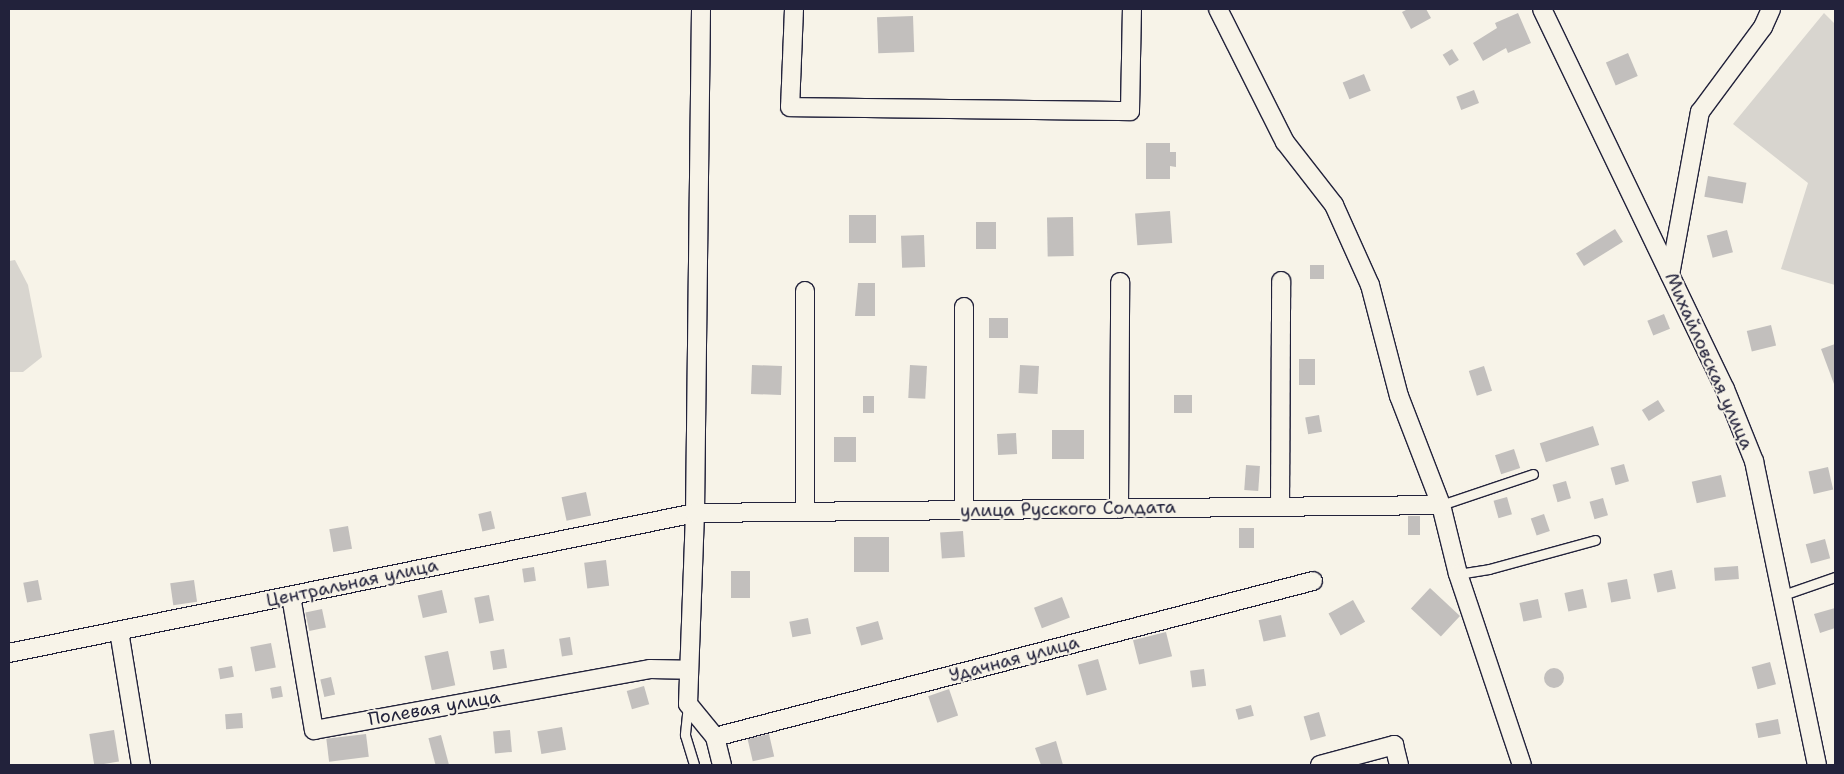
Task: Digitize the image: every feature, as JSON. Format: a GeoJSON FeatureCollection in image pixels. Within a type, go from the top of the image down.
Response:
{"type":"FeatureCollection","features":[{"type":"Feature","properties":{"kind":"street"},"geometry":{"type":"LineString","coordinates":[[701,9],[694,513],[688,704],[715,737],[722,765]]}},
{"type":"Feature","properties":{"kind":"street"},"geometry":{"type":"LineString","coordinates":[[794,9],[790,107],[1130,111],[1132,9]]}},
{"type":"Feature","properties":{"kind":"street"},"geometry":{"type":"LineString","coordinates":[[1218,9],[1285,142],[1334,205],[1370,285],[1399,396],[1441,505],[1458,574],[1522,765]]}},
{"type":"Feature","properties":{"kind":"street","name":"Михайловская улица"},"geometry":{"type":"LineString","coordinates":[[1542,9],[1725,389],[1754,461],[1817,765]]}},
{"type":"Feature","properties":{"kind":"street"},"geometry":{"type":"LineString","coordinates":[[1670,275],[1700,112],[1763,26],[1771,9]]}},
{"type":"Feature","properties":{"kind":"street"},"geometry":{"type":"LineString","coordinates":[[1280,507],[1281,281]]}},
{"type":"Feature","properties":{"kind":"street"},"geometry":{"type":"LineString","coordinates":[[1119,508],[1120,282]]}},
{"type":"Feature","properties":{"kind":"street"},"geometry":{"type":"LineString","coordinates":[[805,291],[805,512]]}},
{"type":"Feature","properties":{"kind":"street"},"geometry":{"type":"LineString","coordinates":[[964,307],[964,510]]}},
{"type":"Feature","properties":{"kind":"street","name":"улица Русского Солдата"},"geometry":{"type":"LineString","coordinates":[[694,513],[1441,505]]}},
{"type":"Feature","properties":{"kind":"street","name":"Центральная улица"},"geometry":{"type":"LineString","coordinates":[[9,653],[694,513]]}},
{"type":"Feature","properties":{"kind":"street","name":"Удачная улица"},"geometry":{"type":"LineString","coordinates":[[715,737],[1313,582]]}},
{"type":"Feature","properties":{"kind":"street","name":"Полевая улица"},"geometry":{"type":"LineString","coordinates":[[290,596],[314,730],[650,669],[689,670]]}},
{"type":"Feature","properties":{"kind":"street"},"geometry":{"type":"LineString","coordinates":[[119,631],[141,765]]}},
{"type":"Feature","properties":{"kind":"street"},"geometry":{"type":"LineString","coordinates":[[1320,765],[1394,745],[1399,765]]}},
{"type":"Feature","properties":{"kind":"lane"},"geometry":{"type":"LineString","coordinates":[[1441,505],[1533,474]]}},
{"type":"Feature","properties":{"kind":"lane"},"geometry":{"type":"LineString","coordinates":[[1458,574],[1489,569],[1596,540]]}},
{"type":"Feature","properties":{"kind":"lane"},"geometry":{"type":"LineString","coordinates":[[1782,595],[1835,577]]}},
{"type":"Feature","properties":{"kind":"lane"},"geometry":{"type":"LineString","coordinates":[[688,704],[685,735],[694,765]]}},
{"type":"Feature","properties":{"kind":"shaded area"},"geometry":{"type":"Polygon","coordinates":[[[1824,13],[1835,24],[1835,285],[1781,269],[1808,183],[1733,124],[1824,13]]]}},
{"type":"Feature","properties":{"kind":"shaded area"},"geometry":{"type":"Polygon","coordinates":[[[15,260],[28,285],[42,357],[23,372],[9,372],[9,261],[15,260]]]}},
{"type":"Feature","properties":{"kind":"building"},"geometry":{"type":"Polygon","coordinates":[[[1408,9],[1426,9],[1431,18],[1411,29],[1402,12],[1408,9]]]}},
{"type":"Feature","properties":{"kind":"building"},"geometry":{"type":"Polygon","coordinates":[[[1518,13],[1531,43],[1508,53],[1506,48],[1483,61],[1473,43],[1497,28],[1495,23],[1518,13]]]}},
{"type":"Feature","properties":{"kind":"building"},"geometry":{"type":"Polygon","coordinates":[[[913,16],[914,52],[878,53],[877,17],[913,16]]]}},
{"type":"Feature","properties":{"kind":"building"},"geometry":{"type":"Polygon","coordinates":[[[1452,49],[1459,60],[1450,66],[1443,55],[1452,49]]]}},
{"type":"Feature","properties":{"kind":"building"},"geometry":{"type":"Polygon","coordinates":[[[1628,53],[1638,76],[1616,85],[1606,62],[1628,53]]]}},
{"type":"Feature","properties":{"kind":"building"},"geometry":{"type":"Polygon","coordinates":[[[1364,74],[1371,91],[1349,99],[1343,83],[1364,74]]]}},
{"type":"Feature","properties":{"kind":"building"},"geometry":{"type":"Polygon","coordinates":[[[1474,90],[1479,103],[1461,110],[1456,97],[1474,90]]]}},
{"type":"Feature","properties":{"kind":"building"},"geometry":{"type":"Polygon","coordinates":[[[1146,143],[1170,143],[1170,152],[1176,152],[1176,167],[1170,166],[1170,179],[1146,179],[1146,143]]]}},
{"type":"Feature","properties":{"kind":"building"},"geometry":{"type":"Polygon","coordinates":[[[1708,176],[1746,183],[1743,203],[1704,197],[1708,176]]]}},
{"type":"Feature","properties":{"kind":"building"},"geometry":{"type":"Polygon","coordinates":[[[1170,211],[1172,243],[1137,245],[1135,213],[1170,211]]]}},
{"type":"Feature","properties":{"kind":"building"},"geometry":{"type":"Polygon","coordinates":[[[849,215],[876,215],[876,243],[849,243],[849,215]]]}},
{"type":"Feature","properties":{"kind":"building"},"geometry":{"type":"Polygon","coordinates":[[[1047,217],[1073,217],[1074,256],[1048,256],[1047,217]]]}},
{"type":"Feature","properties":{"kind":"building"},"geometry":{"type":"Polygon","coordinates":[[[976,222],[996,222],[996,249],[976,249],[976,222]]]}},
{"type":"Feature","properties":{"kind":"building"},"geometry":{"type":"Polygon","coordinates":[[[1615,229],[1623,242],[1584,266],[1576,253],[1615,229]]]}},
{"type":"Feature","properties":{"kind":"building"},"geometry":{"type":"Polygon","coordinates":[[[1727,230],[1733,252],[1713,258],[1707,235],[1727,230]]]}},
{"type":"Feature","properties":{"kind":"building"},"geometry":{"type":"Polygon","coordinates":[[[924,235],[925,267],[902,268],[901,236],[924,235]]]}},
{"type":"Feature","properties":{"kind":"building"},"geometry":{"type":"Polygon","coordinates":[[[1310,265],[1324,265],[1324,279],[1310,279],[1310,265]]]}},
{"type":"Feature","properties":{"kind":"building"},"geometry":{"type":"Polygon","coordinates":[[[858,283],[875,283],[875,316],[855,316],[858,283]]]}},
{"type":"Feature","properties":{"kind":"building"},"geometry":{"type":"Polygon","coordinates":[[[1664,314],[1670,329],[1653,336],[1647,321],[1664,314]]]}},
{"type":"Feature","properties":{"kind":"building"},"geometry":{"type":"Polygon","coordinates":[[[989,318],[1008,318],[1008,338],[989,338],[989,318]]]}},
{"type":"Feature","properties":{"kind":"building"},"geometry":{"type":"Polygon","coordinates":[[[1771,325],[1776,345],[1752,351],[1747,331],[1771,325]]]}},
{"type":"Feature","properties":{"kind":"building"},"geometry":{"type":"Polygon","coordinates":[[[1835,344],[1835,384],[1834,384],[1821,349],[1835,344]]]}},
{"type":"Feature","properties":{"kind":"building"},"geometry":{"type":"Polygon","coordinates":[[[1299,359],[1315,359],[1315,385],[1299,385],[1299,359]]]}},
{"type":"Feature","properties":{"kind":"building"},"geometry":{"type":"Polygon","coordinates":[[[752,365],[782,366],[781,395],[751,394],[752,365]]]}},
{"type":"Feature","properties":{"kind":"building"},"geometry":{"type":"Polygon","coordinates":[[[910,365],[927,366],[925,399],[908,398],[910,365]]]}},
{"type":"Feature","properties":{"kind":"building"},"geometry":{"type":"Polygon","coordinates":[[[1020,365],[1039,366],[1038,394],[1019,393],[1020,365]]]}},
{"type":"Feature","properties":{"kind":"building"},"geometry":{"type":"Polygon","coordinates":[[[1484,366],[1492,391],[1477,396],[1469,371],[1484,366]]]}},
{"type":"Feature","properties":{"kind":"building"},"geometry":{"type":"Polygon","coordinates":[[[1174,395],[1192,395],[1192,413],[1174,413],[1174,395]]]}},
{"type":"Feature","properties":{"kind":"building"},"geometry":{"type":"Polygon","coordinates":[[[863,396],[874,396],[874,413],[863,413],[863,396]]]}},
{"type":"Feature","properties":{"kind":"building"},"geometry":{"type":"Polygon","coordinates":[[[1658,400],[1665,411],[1649,421],[1642,410],[1658,400]]]}},
{"type":"Feature","properties":{"kind":"building"},"geometry":{"type":"Polygon","coordinates":[[[1319,415],[1322,432],[1308,434],[1305,417],[1319,415]]]}},
{"type":"Feature","properties":{"kind":"building"},"geometry":{"type":"Polygon","coordinates":[[[1593,426],[1599,445],[1546,462],[1540,443],[1593,426]]]}},
{"type":"Feature","properties":{"kind":"building"},"geometry":{"type":"Polygon","coordinates":[[[1052,430],[1084,430],[1084,459],[1052,459],[1052,430]]]}},
{"type":"Feature","properties":{"kind":"building"},"geometry":{"type":"Polygon","coordinates":[[[1016,433],[1017,454],[998,455],[997,434],[1016,433]]]}},
{"type":"Feature","properties":{"kind":"building"},"geometry":{"type":"Polygon","coordinates":[[[834,437],[856,437],[856,462],[834,462],[834,437]]]}},
{"type":"Feature","properties":{"kind":"building"},"geometry":{"type":"Polygon","coordinates":[[[1514,449],[1520,468],[1501,474],[1495,455],[1514,449]]]}},
{"type":"Feature","properties":{"kind":"building"},"geometry":{"type":"Polygon","coordinates":[[[1624,464],[1629,481],[1616,485],[1611,468],[1624,464]]]}},
{"type":"Feature","properties":{"kind":"building"},"geometry":{"type":"Polygon","coordinates":[[[1246,465],[1260,466],[1258,491],[1244,490],[1246,465]]]}},
{"type":"Feature","properties":{"kind":"building"},"geometry":{"type":"Polygon","coordinates":[[[1828,467],[1833,489],[1814,494],[1809,471],[1828,467]]]}},
{"type":"Feature","properties":{"kind":"building"},"geometry":{"type":"Polygon","coordinates":[[[1721,475],[1726,496],[1697,503],[1692,482],[1721,475]]]}},
{"type":"Feature","properties":{"kind":"building"},"geometry":{"type":"Polygon","coordinates":[[[1566,481],[1571,498],[1558,502],[1553,485],[1566,481]]]}},
{"type":"Feature","properties":{"kind":"building"},"geometry":{"type":"Polygon","coordinates":[[[586,492],[591,515],[567,521],[562,497],[586,492]]]}},
{"type":"Feature","properties":{"kind":"building"},"geometry":{"type":"Polygon","coordinates":[[[1507,497],[1512,514],[1499,518],[1494,501],[1507,497]]]}},
{"type":"Feature","properties":{"kind":"building"},"geometry":{"type":"Polygon","coordinates":[[[1603,498],[1608,515],[1595,519],[1590,502],[1603,498]]]}},
{"type":"Feature","properties":{"kind":"building"},"geometry":{"type":"Polygon","coordinates":[[[491,511],[495,529],[482,531],[478,514],[491,511]]]}},
{"type":"Feature","properties":{"kind":"building"},"geometry":{"type":"Polygon","coordinates":[[[1544,514],[1550,531],[1537,536],[1531,519],[1544,514]]]}},
{"type":"Feature","properties":{"kind":"building"},"geometry":{"type":"Polygon","coordinates":[[[1408,516],[1420,516],[1420,535],[1408,535],[1408,516]]]}},
{"type":"Feature","properties":{"kind":"building"},"geometry":{"type":"Polygon","coordinates":[[[348,526],[352,549],[333,552],[329,529],[348,526]]]}},
{"type":"Feature","properties":{"kind":"building"},"geometry":{"type":"Polygon","coordinates":[[[1239,528],[1254,528],[1254,548],[1239,548],[1239,528]]]}},
{"type":"Feature","properties":{"kind":"building"},"geometry":{"type":"Polygon","coordinates":[[[963,531],[965,557],[942,559],[940,533],[963,531]]]}},
{"type":"Feature","properties":{"kind":"building"},"geometry":{"type":"Polygon","coordinates":[[[854,537],[889,537],[889,572],[854,572],[854,537]]]}},
{"type":"Feature","properties":{"kind":"building"},"geometry":{"type":"Polygon","coordinates":[[[1825,539],[1830,558],[1811,563],[1806,544],[1825,539]]]}},
{"type":"Feature","properties":{"kind":"building"},"geometry":{"type":"Polygon","coordinates":[[[606,560],[609,586],[587,588],[584,563],[606,560]]]}},
{"type":"Feature","properties":{"kind":"building"},"geometry":{"type":"Polygon","coordinates":[[[1738,566],[1739,579],[1715,581],[1714,568],[1738,566]]]}},
{"type":"Feature","properties":{"kind":"building"},"geometry":{"type":"Polygon","coordinates":[[[534,567],[536,581],[524,583],[522,569],[534,567]]]}},
{"type":"Feature","properties":{"kind":"building"},"geometry":{"type":"Polygon","coordinates":[[[1672,570],[1676,589],[1657,593],[1653,574],[1672,570]]]}},
{"type":"Feature","properties":{"kind":"building"},"geometry":{"type":"Polygon","coordinates":[[[731,571],[750,571],[750,598],[731,598],[731,571]]]}},
{"type":"Feature","properties":{"kind":"building"},"geometry":{"type":"Polygon","coordinates":[[[1627,579],[1631,599],[1611,602],[1607,583],[1627,579]]]}},
{"type":"Feature","properties":{"kind":"building"},"geometry":{"type":"Polygon","coordinates":[[[38,580],[42,600],[27,602],[23,583],[38,580]]]}},
{"type":"Feature","properties":{"kind":"building"},"geometry":{"type":"Polygon","coordinates":[[[194,580],[197,602],[173,605],[170,583],[194,580]]]}},
{"type":"Feature","properties":{"kind":"building"},"geometry":{"type":"Polygon","coordinates":[[[1430,588],[1460,616],[1441,636],[1411,608],[1430,588]]]}},
{"type":"Feature","properties":{"kind":"building"},"geometry":{"type":"Polygon","coordinates":[[[1583,589],[1587,608],[1568,612],[1564,593],[1583,589]]]}},
{"type":"Feature","properties":{"kind":"building"},"geometry":{"type":"Polygon","coordinates":[[[442,590],[447,612],[423,618],[418,596],[442,590]]]}},
{"type":"Feature","properties":{"kind":"building"},"geometry":{"type":"Polygon","coordinates":[[[489,595],[494,621],[479,623],[474,598],[489,595]]]}},
{"type":"Feature","properties":{"kind":"building"},"geometry":{"type":"Polygon","coordinates":[[[1062,597],[1070,618],[1042,628],[1034,608],[1062,597]]]}},
{"type":"Feature","properties":{"kind":"building"},"geometry":{"type":"Polygon","coordinates":[[[1538,599],[1542,618],[1523,622],[1519,603],[1538,599]]]}},
{"type":"Feature","properties":{"kind":"building"},"geometry":{"type":"Polygon","coordinates":[[[1353,600],[1365,622],[1341,635],[1329,614],[1353,600]]]}},
{"type":"Feature","properties":{"kind":"building"},"geometry":{"type":"Polygon","coordinates":[[[1835,608],[1835,628],[1820,633],[1814,614],[1835,608]]]}},
{"type":"Feature","properties":{"kind":"building"},"geometry":{"type":"Polygon","coordinates":[[[322,609],[326,628],[309,631],[305,613],[322,609]]]}},
{"type":"Feature","properties":{"kind":"building"},"geometry":{"type":"Polygon","coordinates":[[[1281,615],[1286,636],[1264,642],[1259,620],[1281,615]]]}},
{"type":"Feature","properties":{"kind":"building"},"geometry":{"type":"Polygon","coordinates":[[[808,618],[811,634],[792,637],[789,622],[808,618]]]}},
{"type":"Feature","properties":{"kind":"building"},"geometry":{"type":"Polygon","coordinates":[[[878,621],[883,639],[861,646],[856,627],[878,621]]]}},
{"type":"Feature","properties":{"kind":"building"},"geometry":{"type":"Polygon","coordinates":[[[1166,632],[1172,656],[1139,664],[1133,640],[1166,632]]]}},
{"type":"Feature","properties":{"kind":"building"},"geometry":{"type":"Polygon","coordinates":[[[570,637],[573,655],[562,656],[559,639],[570,637]]]}},
{"type":"Feature","properties":{"kind":"building"},"geometry":{"type":"Polygon","coordinates":[[[271,643],[276,668],[255,672],[250,647],[271,643]]]}},
{"type":"Feature","properties":{"kind":"building"},"geometry":{"type":"Polygon","coordinates":[[[504,649],[507,668],[493,670],[490,651],[504,649]]]}},
{"type":"Feature","properties":{"kind":"building"},"geometry":{"type":"Polygon","coordinates":[[[448,651],[455,685],[432,690],[425,656],[448,651]]]}},
{"type":"Feature","properties":{"kind":"building"},"geometry":{"type":"Polygon","coordinates":[[[1098,659],[1107,690],[1087,696],[1078,665],[1098,659]]]}},
{"type":"Feature","properties":{"kind":"building"},"geometry":{"type":"Polygon","coordinates":[[[1770,662],[1776,684],[1758,689],[1752,667],[1770,662]]]}},
{"type":"Feature","properties":{"kind":"building"},"geometry":{"type":"Polygon","coordinates":[[[232,666],[234,677],[220,679],[218,668],[232,666]]]}},
{"type":"Feature","properties":{"kind":"building"},"geometry":{"type":"Polygon","coordinates":[[[1554,668],[1561,671],[1564,678],[1561,685],[1554,688],[1547,685],[1544,678],[1547,671],[1554,668]]]}},
{"type":"Feature","properties":{"kind":"building"},"geometry":{"type":"Polygon","coordinates":[[[1204,669],[1206,686],[1192,688],[1190,671],[1204,669]]]}},
{"type":"Feature","properties":{"kind":"building"},"geometry":{"type":"Polygon","coordinates":[[[331,677],[335,695],[324,697],[320,679],[331,677]]]}},
{"type":"Feature","properties":{"kind":"building"},"geometry":{"type":"Polygon","coordinates":[[[281,686],[283,697],[272,699],[270,688],[281,686]]]}},
{"type":"Feature","properties":{"kind":"building"},"geometry":{"type":"Polygon","coordinates":[[[644,686],[649,704],[632,709],[627,691],[644,686]]]}},
{"type":"Feature","properties":{"kind":"building"},"geometry":{"type":"Polygon","coordinates":[[[949,689],[958,715],[937,723],[928,696],[949,689]]]}},
{"type":"Feature","properties":{"kind":"building"},"geometry":{"type":"Polygon","coordinates":[[[1251,705],[1254,716],[1238,720],[1236,709],[1251,705]]]}},
{"type":"Feature","properties":{"kind":"building"},"geometry":{"type":"Polygon","coordinates":[[[1319,712],[1326,736],[1311,740],[1304,716],[1319,712]]]}},
{"type":"Feature","properties":{"kind":"building"},"geometry":{"type":"Polygon","coordinates":[[[242,713],[243,728],[226,729],[225,714],[242,713]]]}},
{"type":"Feature","properties":{"kind":"building"},"geometry":{"type":"Polygon","coordinates":[[[1778,719],[1781,734],[1758,738],[1755,723],[1778,719]]]}},
{"type":"Feature","properties":{"kind":"building"},"geometry":{"type":"Polygon","coordinates":[[[562,727],[566,750],[541,754],[537,731],[562,727]]]}},
{"type":"Feature","properties":{"kind":"building"},"geometry":{"type":"Polygon","coordinates":[[[114,730],[119,762],[94,765],[89,734],[114,730]]]}},
{"type":"Feature","properties":{"kind":"building"},"geometry":{"type":"Polygon","coordinates":[[[510,730],[512,752],[495,753],[493,731],[510,730]]]}},
{"type":"Feature","properties":{"kind":"building"},"geometry":{"type":"Polygon","coordinates":[[[366,734],[369,757],[329,762],[326,739],[366,734]]]}},
{"type":"Feature","properties":{"kind":"building"},"geometry":{"type":"Polygon","coordinates":[[[769,734],[774,756],[753,761],[748,739],[769,734]]]}},
{"type":"Feature","properties":{"kind":"building"},"geometry":{"type":"Polygon","coordinates":[[[441,735],[449,765],[436,765],[428,738],[441,735]]]}},
{"type":"Feature","properties":{"kind":"building"},"geometry":{"type":"Polygon","coordinates":[[[1056,741],[1063,765],[1041,765],[1035,748],[1056,741]]]}}]}
